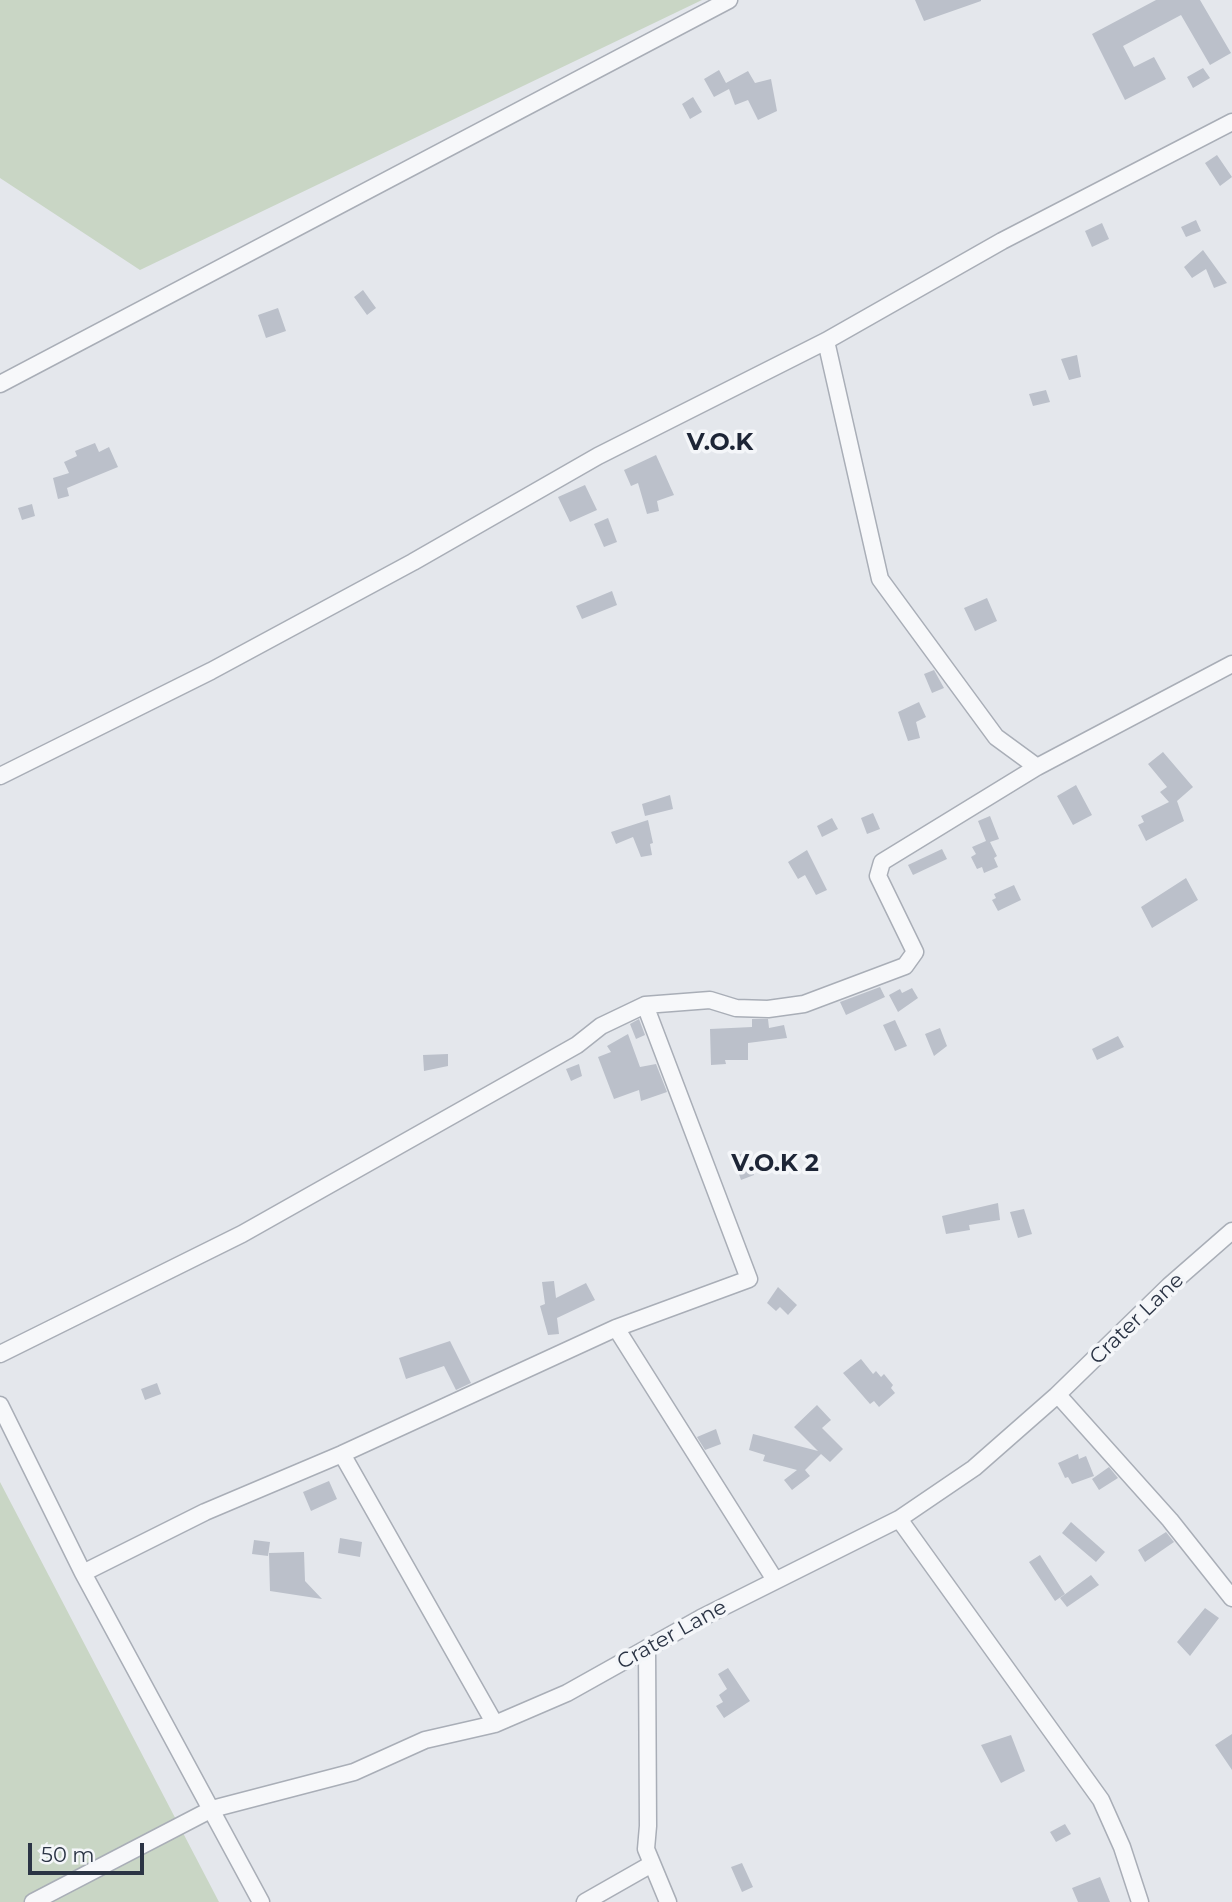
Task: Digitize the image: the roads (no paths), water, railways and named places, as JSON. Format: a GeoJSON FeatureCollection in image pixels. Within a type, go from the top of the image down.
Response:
{"type":"FeatureCollection","features":[{"type":"Feature","properties":{"kind":"street"},"geometry":{"type":"LineString","coordinates":[[0,384],[729,0]]}},
{"type":"Feature","properties":{"kind":"street"},"geometry":{"type":"LineString","coordinates":[[0,776],[211,671],[413,562],[598,456],[826,341],[1002,241],[1232,122]]}},
{"type":"Feature","properties":{"kind":"street"},"geometry":{"type":"LineString","coordinates":[[826,341],[880,579],[996,737],[1037,767]]}},
{"type":"Feature","properties":{"kind":"street"},"geometry":{"type":"LineString","coordinates":[[0,1354],[242,1234],[577,1045],[601,1026],[645,1005],[710,1000],[736,1008],[768,1009],[804,1004],[905,966],[915,952],[878,876],[882,862],[1037,767],[1232,664]]}},
{"type":"Feature","properties":{"kind":"street"},"geometry":{"type":"LineString","coordinates":[[83,1573],[205,1512],[342,1454],[616,1328],[750,1279],[645,1005]]}},
{"type":"Feature","properties":{"kind":"street","name":"Crater Lane"},"geometry":{"type":"LineString","coordinates":[[33,1902],[212,1809],[354,1772],[425,1740],[495,1724],[567,1693],[775,1580],[898,1520],[974,1468],[1058,1395],[1169,1286],[1232,1231]]}},
{"type":"Feature","properties":{"kind":"street"},"geometry":{"type":"LineString","coordinates":[[616,1328],[775,1580]]}},
{"type":"Feature","properties":{"kind":"street"},"geometry":{"type":"LineString","coordinates":[[1058,1395],[1170,1521],[1232,1598]]}},
{"type":"Feature","properties":{"kind":"street"},"geometry":{"type":"LineString","coordinates":[[0,1405],[83,1573],[261,1902]]}},
{"type":"Feature","properties":{"kind":"street"},"geometry":{"type":"LineString","coordinates":[[342,1454],[495,1724]]}},
{"type":"Feature","properties":{"kind":"street"},"geometry":{"type":"LineString","coordinates":[[898,1520],[1101,1800],[1122,1847],[1140,1902]]}},
{"type":"Feature","properties":{"kind":"street"},"geometry":{"type":"LineString","coordinates":[[647,1648],[646,1849],[650,1865],[668,1902]]}},
{"type":"Feature","properties":{"kind":"street"},"geometry":{"type":"LineString","coordinates":[[585,1902],[650,1865]]}},
{"type":"Feature","properties":{"kind":"district","name":"V.O.K"},"geometry":{"type":"Point","coordinates":[720,443]}},
{"type":"Feature","properties":{"kind":"district","name":"V.O.K 2"},"geometry":{"type":"Point","coordinates":[775,1164]}}]}
